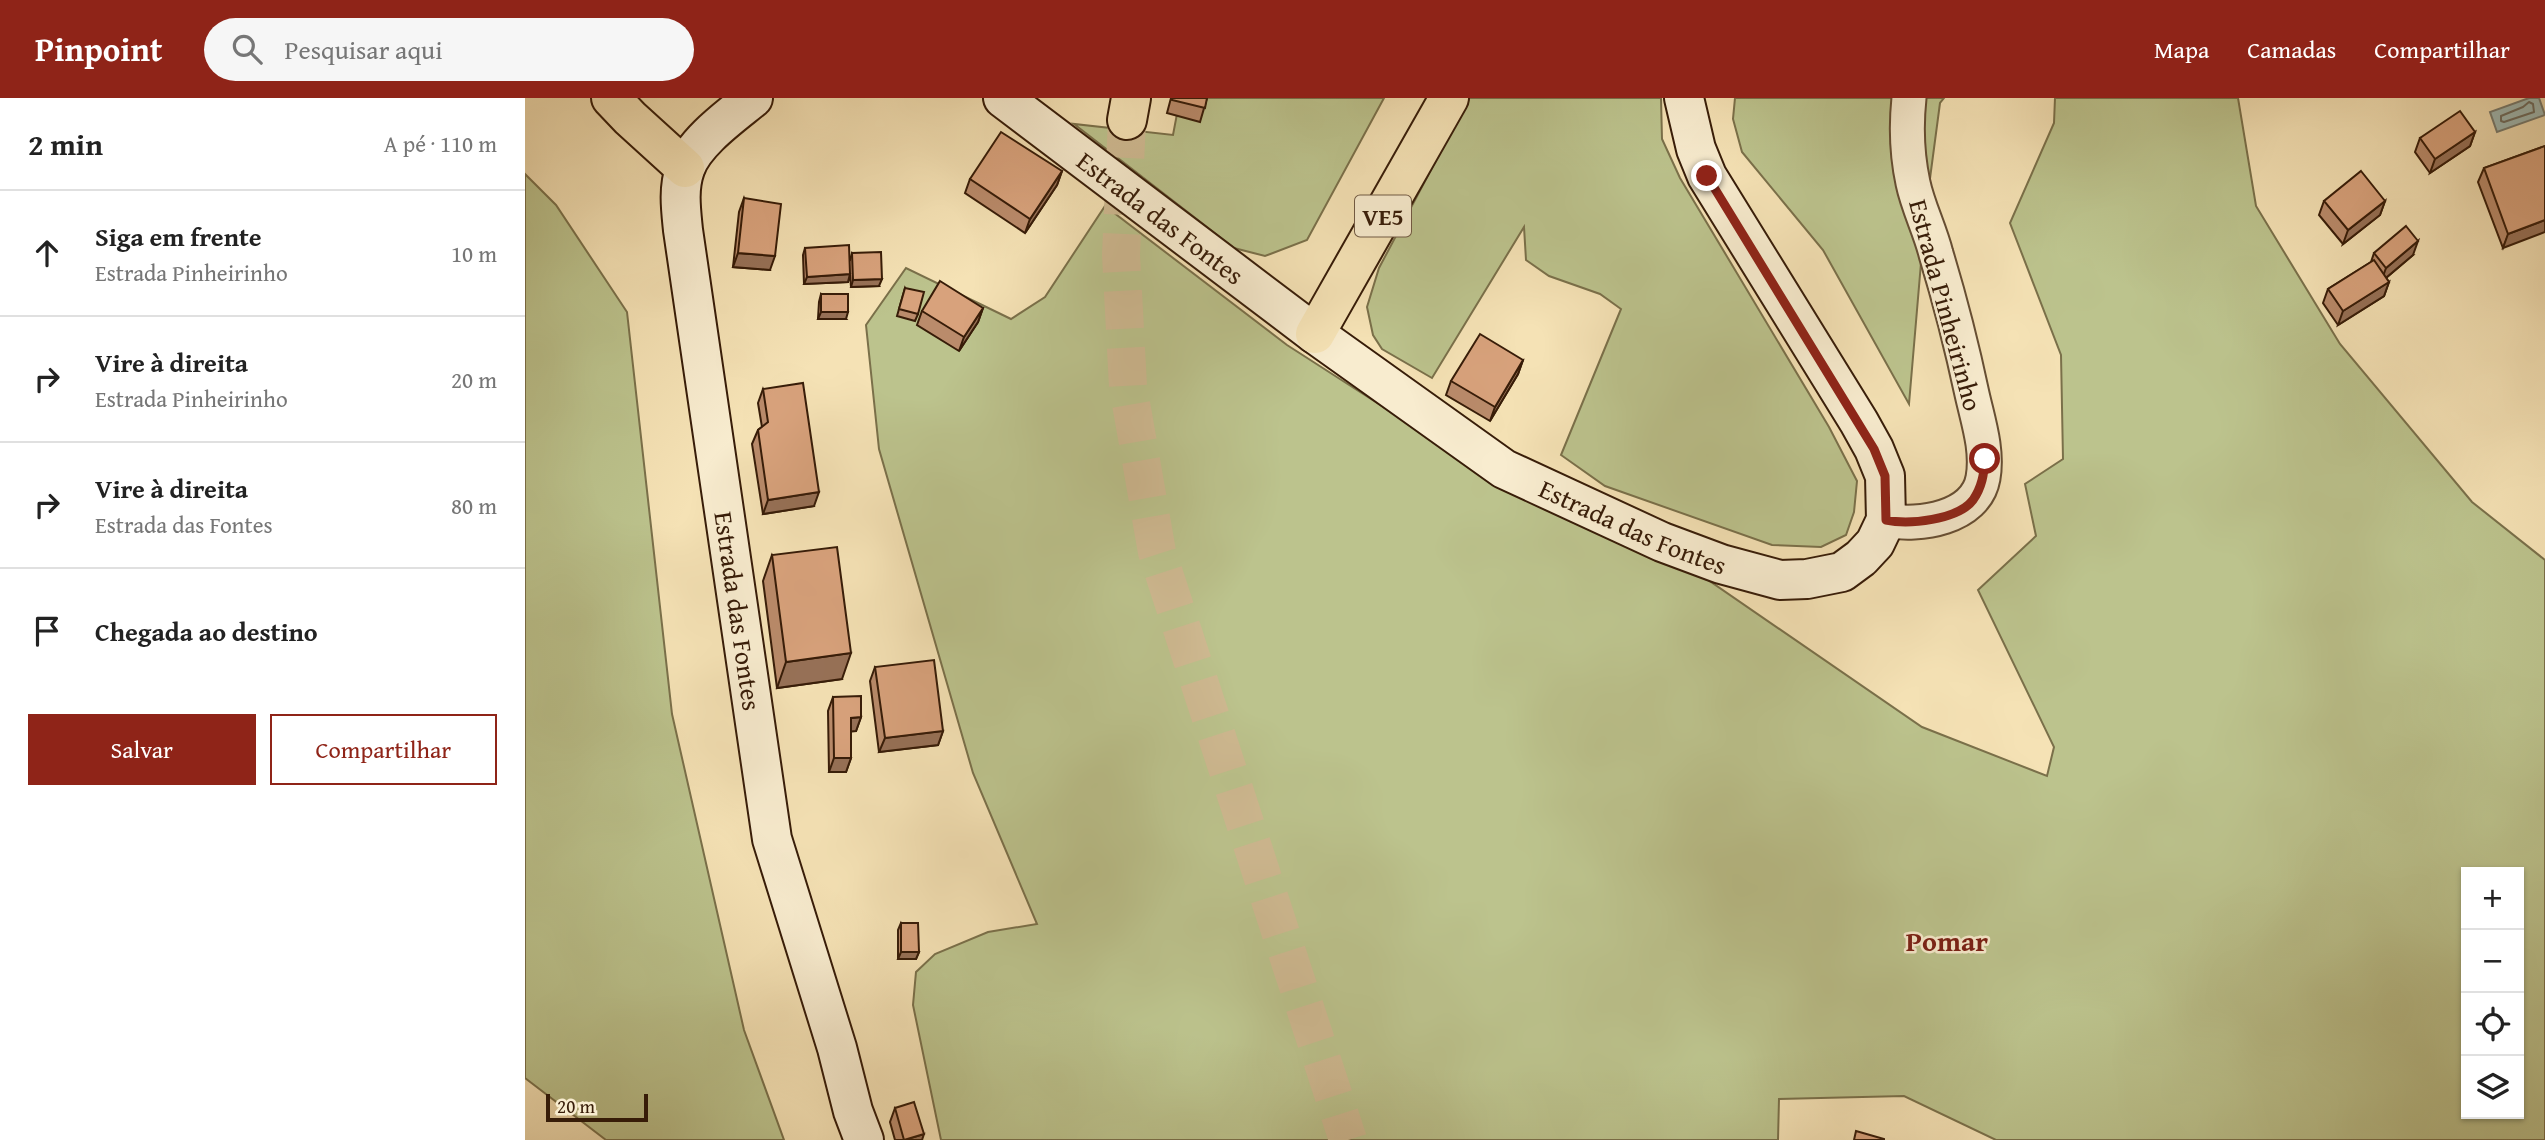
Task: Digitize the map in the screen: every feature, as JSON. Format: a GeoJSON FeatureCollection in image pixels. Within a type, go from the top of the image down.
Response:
{"type":"FeatureCollection","features":[{"type":"Feature","properties":{"kind":"main road","name":"VE5"},"geometry":{"type":"LineString","coordinates":[[1315,334],[1449,98]]}},
{"type":"Feature","properties":{"kind":"main road"},"geometry":{"type":"LineString","coordinates":[[621,108],[685,168]]}},
{"type":"Feature","properties":{"kind":"street","name":"Estrada das Fontes"},"geometry":{"type":"LineString","coordinates":[[753,98],[709,134],[685,168],[680,198],[683,230],[772,839],[864,1140]]}},
{"type":"Feature","properties":{"kind":"street","name":"Estrada das Fontes"},"geometry":{"type":"LineString","coordinates":[[1003,98],[1315,334],[1504,469],[1662,542],[1721,564],[1780,580],[1807,579],[1842,572],[1875,543],[1886,520]]}},
{"type":"Feature","properties":{"kind":"street"},"geometry":{"type":"LineString","coordinates":[[1684,98],[1696,149],[1707,176],[1874,449],[1885,476],[1886,520]]}},
{"type":"Feature","properties":{"kind":"street","name":"Estrada Pinheirinho"},"geometry":{"type":"LineString","coordinates":[[1886,520],[1903,524],[1938,518],[1961,509],[1971,502],[1983,481],[1985,459],[1960,339],[1913,184],[1906,125],[1909,98]]}},
{"type":"Feature","properties":{"kind":"green space"},"geometry":{"type":"Polygon","coordinates":[[[1180,98],[1384,98],[1307,240],[1265,256],[1234,248],[1074,124],[1173,135],[1180,98]]]}},
{"type":"Feature","properties":{"kind":"green space"},"geometry":{"type":"Polygon","coordinates":[[[1469,98],[1661,98],[1662,139],[1680,178],[1829,427],[1857,481],[1854,512],[1846,535],[1821,547],[1772,545],[1605,486],[1561,455],[1621,309],[1600,294],[1549,276],[1526,260],[1524,227],[1432,378],[1382,349],[1373,335],[1367,307],[1379,268],[1469,98]]]}},
{"type":"Feature","properties":{"kind":"green space"},"geometry":{"type":"Polygon","coordinates":[[[1735,98],[1944,98],[1940,103],[1925,216],[1909,404],[1823,250],[1742,152],[1733,119],[1735,98]]]}},
{"type":"Feature","properties":{"kind":"green space"},"geometry":{"type":"Polygon","coordinates":[[[2055,98],[2238,98],[2256,206],[2340,344],[2472,502],[2545,560],[2545,1140],[1996,1140],[1904,1096],[1779,1099],[1778,1140],[941,1140],[913,1005],[916,972],[935,954],[988,932],[1037,924],[973,773],[879,449],[866,325],[906,268],[1011,319],[1045,297],[1105,206],[1287,345],[1536,505],[1708,580],[1922,727],[2047,776],[2054,747],[1978,590],[2036,536],[2025,484],[2063,459],[2061,355],[2010,223],[2054,123],[2055,98]]]}},
{"type":"Feature","properties":{"kind":"green space"},"geometry":{"type":"Polygon","coordinates":[[[525,174],[556,205],[627,312],[672,714],[744,1030],[784,1140],[606,1140],[525,1078],[525,174]]]}},
{"type":"Feature","properties":{"kind":"water"},"geometry":{"type":"Polygon","coordinates":[[[2529,98],[2539,98],[2545,115],[2497,132],[2490,112],[2529,98]]]}},
{"type":"Feature","properties":{"kind":"building"},"geometry":{"type":"Polygon","coordinates":[[[1172,98],[1207,98],[1205,108],[1172,98]]]}},
{"type":"Feature","properties":{"kind":"building"},"geometry":{"type":"Polygon","coordinates":[[[2460,111],[2475,132],[2435,159],[2420,138],[2460,111]]]}},
{"type":"Feature","properties":{"kind":"building"},"geometry":{"type":"Polygon","coordinates":[[[1001,132],[1062,171],[1030,219],[970,179],[1001,132]]]}},
{"type":"Feature","properties":{"kind":"building"},"geometry":{"type":"Polygon","coordinates":[[[2545,146],[2545,220],[2508,234],[2484,168],[2545,146]]]}},
{"type":"Feature","properties":{"kind":"building"},"geometry":{"type":"Polygon","coordinates":[[[2361,171],[2385,201],[2348,230],[2324,201],[2361,171]]]}},
{"type":"Feature","properties":{"kind":"building"},"geometry":{"type":"Polygon","coordinates":[[[744,198],[781,204],[775,256],[738,253],[744,198]]]}},
{"type":"Feature","properties":{"kind":"building"},"geometry":{"type":"Polygon","coordinates":[[[2406,226],[2418,241],[2386,268],[2374,253],[2406,226]]]}},
{"type":"Feature","properties":{"kind":"building"},"geometry":{"type":"Polygon","coordinates":[[[849,245],[850,274],[807,277],[805,248],[849,245]]]}},
{"type":"Feature","properties":{"kind":"building"},"geometry":{"type":"Polygon","coordinates":[[[881,252],[882,279],[853,280],[852,253],[881,252]]]}},
{"type":"Feature","properties":{"kind":"building"},"geometry":{"type":"Polygon","coordinates":[[[2374,260],[2389,282],[2343,311],[2328,289],[2374,260]]]}},
{"type":"Feature","properties":{"kind":"building"},"geometry":{"type":"Polygon","coordinates":[[[940,281],[983,308],[964,337],[922,311],[940,281]]]}},
{"type":"Feature","properties":{"kind":"building"},"geometry":{"type":"Polygon","coordinates":[[[905,288],[924,292],[918,314],[899,309],[905,288]]]}},
{"type":"Feature","properties":{"kind":"building"},"geometry":{"type":"Polygon","coordinates":[[[821,294],[848,294],[848,312],[821,312],[821,294]]]}},
{"type":"Feature","properties":{"kind":"building"},"geometry":{"type":"Polygon","coordinates":[[[1480,334],[1523,360],[1495,407],[1451,381],[1480,334]]]}},
{"type":"Feature","properties":{"kind":"building"},"geometry":{"type":"Polygon","coordinates":[[[803,383],[819,492],[768,500],[758,430],[768,422],[763,389],[803,383]]]}},
{"type":"Feature","properties":{"kind":"building"},"geometry":{"type":"Polygon","coordinates":[[[837,547],[851,653],[786,662],[772,555],[837,547]]]}},
{"type":"Feature","properties":{"kind":"building"},"geometry":{"type":"Polygon","coordinates":[[[934,660],[943,731],[885,738],[875,667],[934,660]]]}},
{"type":"Feature","properties":{"kind":"building"},"geometry":{"type":"Polygon","coordinates":[[[861,696],[861,717],[851,718],[851,758],[834,758],[833,697],[861,696]]]}},
{"type":"Feature","properties":{"kind":"building"},"geometry":{"type":"Polygon","coordinates":[[[901,923],[918,923],[919,952],[901,952],[901,923]]]}},
{"type":"Feature","properties":{"kind":"building"},"geometry":{"type":"Polygon","coordinates":[[[914,1102],[924,1134],[904,1140],[895,1108],[914,1102]]]}},
{"type":"Feature","properties":{"kind":"building"},"geometry":{"type":"Polygon","coordinates":[[[1856,1131],[1884,1139],[1884,1140],[1854,1140],[1856,1131]]]}},
{"type":"Feature","properties":{"kind":"tunnel"},"geometry":{"type":"LineString","coordinates":[[1127,120],[1121,255],[1128,386],[1157,552],[1348,1140]]}},
{"type":"Feature","properties":{"kind":"district","name":"Pomar"},"geometry":{"type":"Point","coordinates":[1947,940]}},
{"type":"Feature","properties":{"kind":"route"},"geometry":{"type":"LineString","coordinates":[[1707,176],[1874,449],[1885,476],[1886,520],[1903,524],[1938,518],[1961,509],[1971,502],[1983,481],[1985,459]]}}]}
